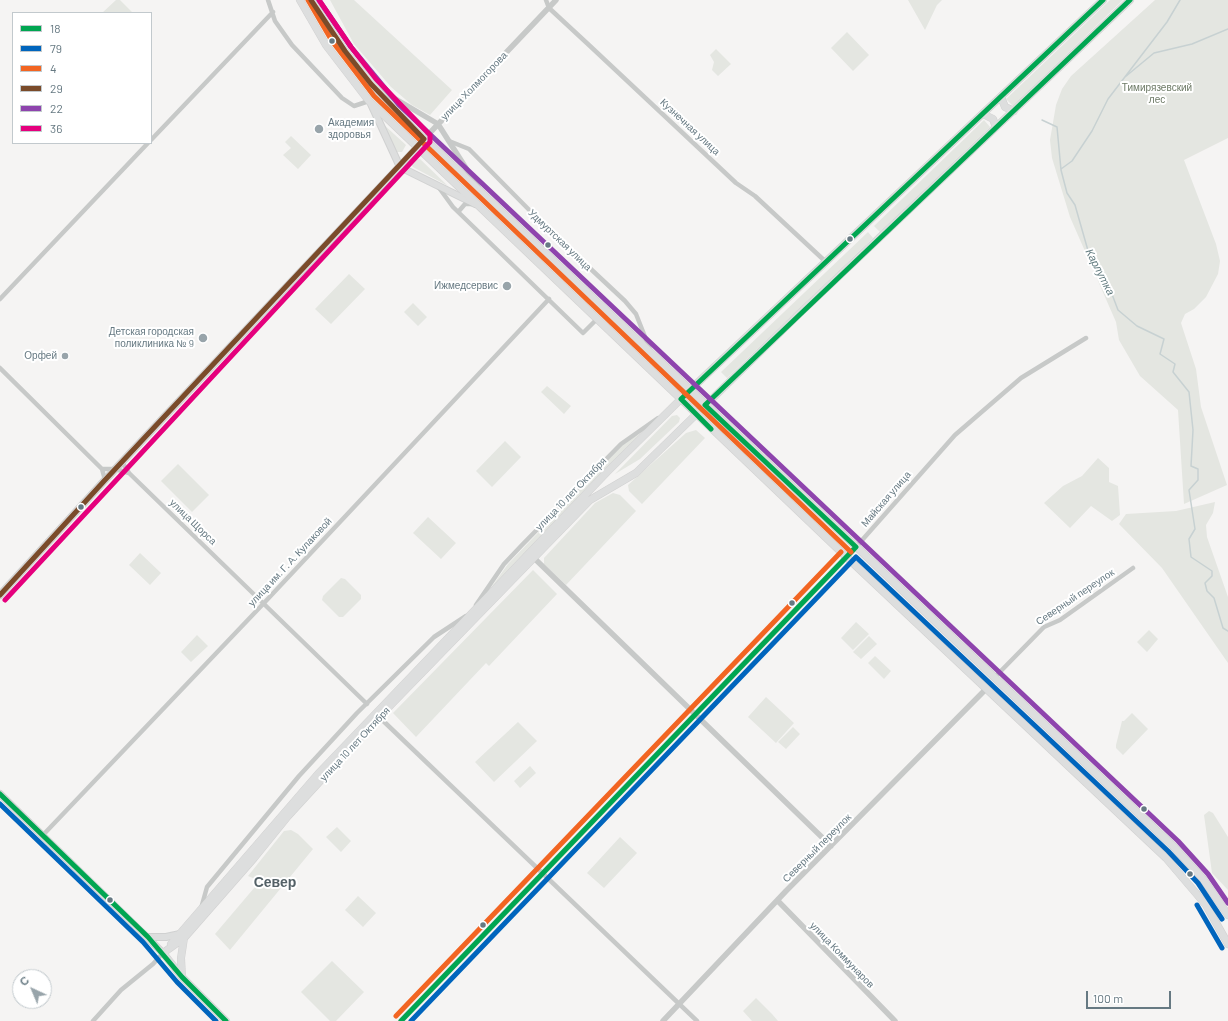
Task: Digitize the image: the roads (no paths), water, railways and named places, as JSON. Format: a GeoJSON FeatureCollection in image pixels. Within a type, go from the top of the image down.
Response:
{"type":"FeatureCollection","features":[{"type":"Feature","properties":{"kind":"main road"},"geometry":{"type":"LineString","coordinates":[[300,0],[326,45],[369,101],[846,557],[1166,858],[1206,905],[1228,944]]}},
{"type":"Feature","properties":{"kind":"main road","name":"Удмуртская улица"},"geometry":{"type":"LineString","coordinates":[[312,0],[345,51],[371,84],[424,139],[878,568],[995,676],[1173,846],[1203,879],[1228,915]]}},
{"type":"Feature","properties":{"kind":"main road","name":"улица 10 лет Октября"},"geometry":{"type":"LineString","coordinates":[[182,936],[201,910],[288,806],[671,409],[1103,0]]}},
{"type":"Feature","properties":{"kind":"main road","name":"улица 10 лет Октября"},"geometry":{"type":"LineString","coordinates":[[182,936],[254,858],[288,816],[377,715],[471,613],[590,500],[636,473],[705,405],[1130,0]]}},
{"type":"Feature","properties":{"kind":"main road"},"geometry":{"type":"LineString","coordinates":[[1001,97],[1005,107],[1014,111]]}},
{"type":"Feature","properties":{"kind":"main road"},"geometry":{"type":"LineString","coordinates":[[369,101],[400,167],[476,204]]}},
{"type":"Feature","properties":{"kind":"main road"},"geometry":{"type":"LineString","coordinates":[[984,114],[993,119],[996,127]]}},
{"type":"Feature","properties":{"kind":"main road","name":"улица Холмогорова"},"geometry":{"type":"LineString","coordinates":[[0,595],[115,469],[400,167],[424,139]]}},
{"type":"Feature","properties":{"kind":"main road"},"geometry":{"type":"LineString","coordinates":[[869,578],[868,573],[870,570],[878,568]]}},
{"type":"Feature","properties":{"kind":"main road"},"geometry":{"type":"LineString","coordinates":[[0,794],[148,937],[182,977],[226,1021]]}},
{"type":"Feature","properties":{"kind":"main road"},"geometry":{"type":"LineString","coordinates":[[148,937],[182,936]]}},
{"type":"Feature","properties":{"kind":"main road"},"geometry":{"type":"LineString","coordinates":[[163,953],[182,936]]}},
{"type":"Feature","properties":{"kind":"main road"},"geometry":{"type":"LineString","coordinates":[[182,936],[180,958],[182,977]]}},
{"type":"Feature","properties":{"kind":"street"},"geometry":{"type":"LineString","coordinates":[[268,0],[275,21],[292,45],[342,98],[354,106],[369,101]]}},
{"type":"Feature","properties":{"kind":"street","name":"Кузнечная улица"},"geometry":{"type":"LineString","coordinates":[[546,0],[549,8],[736,183],[755,196],[826,262]]}},
{"type":"Feature","properties":{"kind":"street","name":"улица Холмогорова"},"geometry":{"type":"LineString","coordinates":[[424,139],[556,0]]}},
{"type":"Feature","properties":{"kind":"street"},"geometry":{"type":"LineString","coordinates":[[152,139],[273,12]]}},
{"type":"Feature","properties":{"kind":"street"},"geometry":{"type":"LineString","coordinates":[[371,84],[438,124],[483,195]]}},
{"type":"Feature","properties":{"kind":"street","name":"Удмуртская улица"},"geometry":{"type":"LineString","coordinates":[[449,141],[469,149],[548,229],[625,301],[636,314],[653,355]]}},
{"type":"Feature","properties":{"kind":"street"},"geometry":{"type":"LineString","coordinates":[[0,299],[147,144]]}},
{"type":"Feature","properties":{"kind":"street"},"geometry":{"type":"LineString","coordinates":[[437,186],[459,211],[583,333],[597,319]]}},
{"type":"Feature","properties":{"kind":"street"},"geometry":{"type":"LineString","coordinates":[[459,211],[465,204],[476,204]]}},
{"type":"Feature","properties":{"kind":"street","name":"улица им. Г. А. Кулаковой"},"geometry":{"type":"LineString","coordinates":[[43,835],[264,603],[549,299]]}},
{"type":"Feature","properties":{"kind":"street","name":"Майская улица"},"geometry":{"type":"LineString","coordinates":[[401,1021],[856,547],[955,435],[1021,378],[1086,338]]}},
{"type":"Feature","properties":{"kind":"street"},"geometry":{"type":"LineString","coordinates":[[0,368],[102,469],[105,480]]}},
{"type":"Feature","properties":{"kind":"street","name":"улица 10 лет Октября"},"geometry":{"type":"LineString","coordinates":[[201,910],[208,887],[299,776],[367,704],[434,637],[471,613],[504,564],[621,444],[671,409]]}},
{"type":"Feature","properties":{"kind":"street"},"geometry":{"type":"LineString","coordinates":[[122,462],[129,473]]}},
{"type":"Feature","properties":{"kind":"street","name":"улица Щорса"},"geometry":{"type":"LineString","coordinates":[[102,469],[115,469],[129,473],[367,704]]}},
{"type":"Feature","properties":{"kind":"street"},"geometry":{"type":"LineString","coordinates":[[531,555],[831,846]]}},
{"type":"Feature","properties":{"kind":"street","name":"Северный переулок"},"geometry":{"type":"LineString","coordinates":[[995,676],[1044,627],[1060,620],[1133,568]]}},
{"type":"Feature","properties":{"kind":"street","name":"Северный переулок"},"geometry":{"type":"LineString","coordinates":[[663,1021],[831,846],[986,689]]}},
{"type":"Feature","properties":{"kind":"street"},"geometry":{"type":"LineString","coordinates":[[377,715],[697,1021]]}},
{"type":"Feature","properties":{"kind":"street","name":"улица Коммунаров"},"geometry":{"type":"LineString","coordinates":[[778,901],[895,1021]]}},
{"type":"Feature","properties":{"kind":"street"},"geometry":{"type":"LineString","coordinates":[[93,1021],[121,990],[153,964],[163,953]]}},
{"type":"Feature","properties":{"kind":"waterway"},"geometry":{"type":"LineString","coordinates":[[1061,169],[1072,161],[1092,131],[1108,99],[1167,22],[1180,0]]}},
{"type":"Feature","properties":{"kind":"waterway"},"geometry":{"type":"LineString","coordinates":[[1125,77],[1154,53],[1192,44],[1228,29]]}},
{"type":"Feature","properties":{"kind":"waterway","name":"Карлутка"},"geometry":{"type":"LineString","coordinates":[[1042,120],[1057,127],[1061,170],[1067,193],[1075,205],[1089,254],[1110,289],[1118,310],[1137,326],[1164,339],[1160,354],[1175,364],[1173,372],[1189,392],[1193,430],[1191,466],[1198,469],[1198,480],[1189,490],[1195,529],[1189,539],[1191,557],[1212,571],[1212,576],[1205,583],[1207,591],[1214,598],[1223,628],[1228,631]]}},
{"type":"Feature","properties":{"kind":"place","name":"Академия здоровья"},"geometry":{"type":"Point","coordinates":[319,129]}},
{"type":"Feature","properties":{"kind":"place","name":"Ижмедсервис"},"geometry":{"type":"Point","coordinates":[507,286]}},
{"type":"Feature","properties":{"kind":"place","name":"Детская городская поликлиника № 9"},"geometry":{"type":"Point","coordinates":[203,338]}},
{"type":"Feature","properties":{"kind":"place","name":"Орфей"},"geometry":{"type":"Point","coordinates":[65,356]}},
{"type":"Feature","properties":{"kind":"district","name":"Север"},"geometry":{"type":"Point","coordinates":[275,882]}},
{"type":"Feature","properties":{"kind":"park label","name":"Тимирязевский лес"},"geometry":{"type":"Point","coordinates":[1157,94]}}]}
